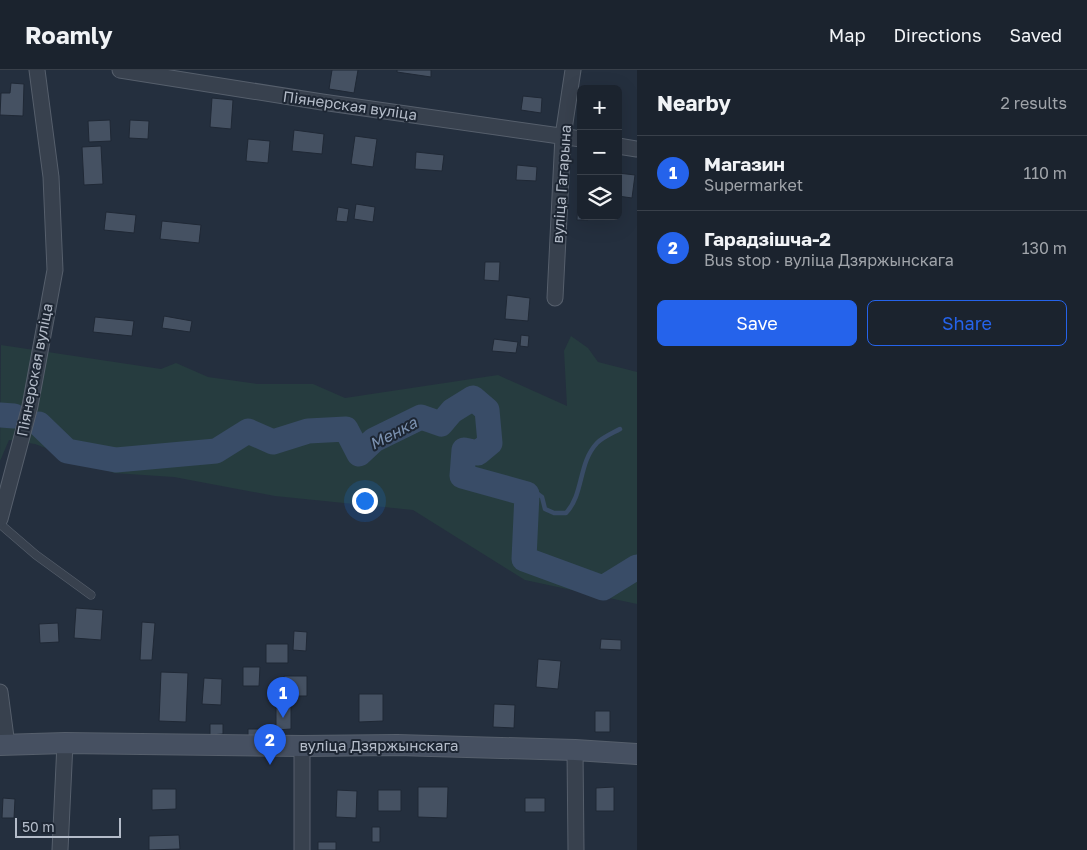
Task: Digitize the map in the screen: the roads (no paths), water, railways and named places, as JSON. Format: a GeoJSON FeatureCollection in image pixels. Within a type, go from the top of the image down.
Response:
{"type":"FeatureCollection","features":[{"type":"Feature","properties":{"kind":"street","name":"Піянерская вуліца"},"geometry":{"type":"LineString","coordinates":[[0,518],[30,406],[55,270],[50,177],[37,70]]}},
{"type":"Feature","properties":{"kind":"street","name":"Піянерская вуліца"},"geometry":{"type":"LineString","coordinates":[[120,70],[322,102],[577,138]]}},
{"type":"Feature","properties":{"kind":"street","name":"вуліца Гагарына"},"geometry":{"type":"LineString","coordinates":[[556,298],[563,136],[573,70]]}},
{"type":"Feature","properties":{"kind":"street"},"geometry":{"type":"LineString","coordinates":[[622,147],[637,149]]}},
{"type":"Feature","properties":{"kind":"street"},"geometry":{"type":"LineString","coordinates":[[0,692],[4,745]]}},
{"type":"Feature","properties":{"kind":"street"},"geometry":{"type":"LineString","coordinates":[[60,850],[65,743]]}},
{"type":"Feature","properties":{"kind":"street","name":"вуліца Дзяржынскага"},"geometry":{"type":"LineString","coordinates":[[4,745],[65,743],[302,746],[397,745],[575,750],[637,754]]}},
{"type":"Feature","properties":{"kind":"street"},"geometry":{"type":"LineString","coordinates":[[302,746],[302,850]]}},
{"type":"Feature","properties":{"kind":"street"},"geometry":{"type":"LineString","coordinates":[[575,750],[576,850]]}},
{"type":"Feature","properties":{"kind":"lane"},"geometry":{"type":"LineString","coordinates":[[0,524],[36,555],[91,595]]}},
{"type":"Feature","properties":{"kind":"waterway","name":"Менка"},"geometry":{"type":"LineString","coordinates":[[39,424],[67,451],[116,460],[216,451],[248,431],[273,442],[308,431],[346,429],[359,454],[374,440],[421,417],[441,424],[452,411],[473,398],[487,410],[490,443],[478,453],[464,450],[462,476],[527,494],[524,559],[603,588],[637,567]]}},
{"type":"Feature","properties":{"kind":"waterway","name":"Менка"},"geometry":{"type":"LineString","coordinates":[[0,415],[14,416]]}},
{"type":"Feature","properties":{"kind":"waterway"},"geometry":{"type":"LineString","coordinates":[[527,494],[534,491],[542,497],[545,509],[554,513],[566,513],[576,497],[591,451],[599,441],[620,429]]}},
{"type":"Feature","properties":{"kind":"place","name":"Магазин"},"geometry":{"type":"Point","coordinates":[283,718]}},
{"type":"Feature","properties":{"kind":"place","name":"Гарадзішча-2"},"geometry":{"type":"Point","coordinates":[270,765]}}]}
